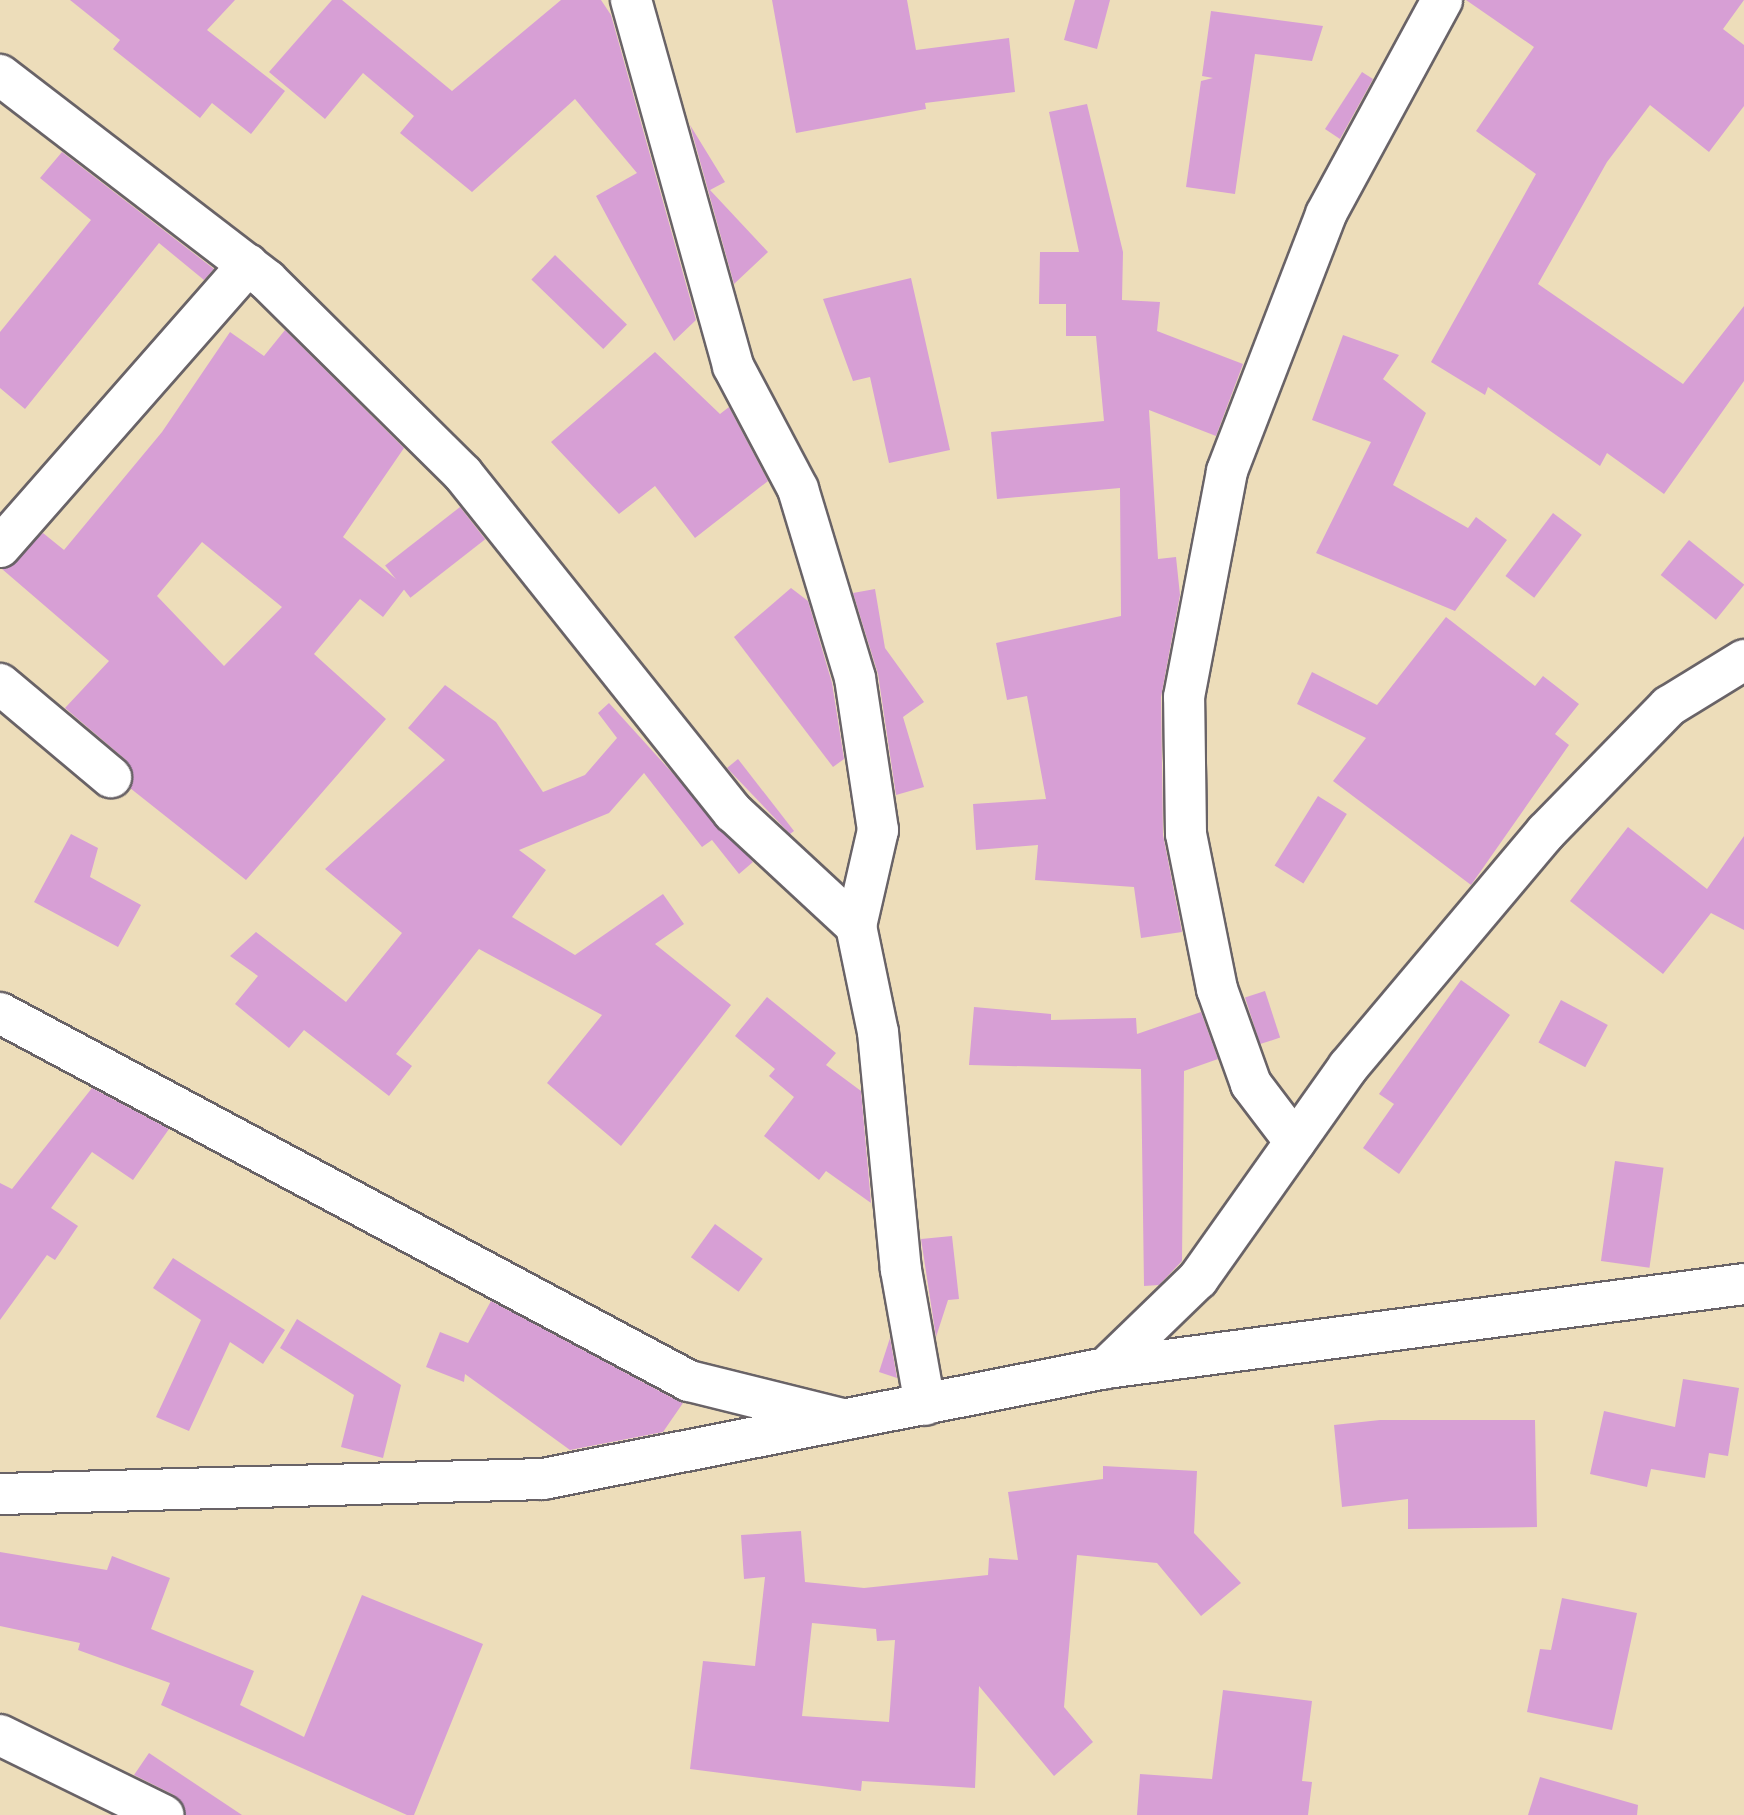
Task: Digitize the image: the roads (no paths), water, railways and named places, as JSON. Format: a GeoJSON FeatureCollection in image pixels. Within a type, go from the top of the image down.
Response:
{"type":"FeatureCollection","features":[{"type":"Feature","properties":{"kind":"street"},"geometry":{"type":"LineString","coordinates":[[631,0],[733,366],[798,489],[855,678],[878,830],[856,926],[878,1032],[901,1270],[925,1405]]}},
{"type":"Feature","properties":{"kind":"street"},"geometry":{"type":"LineString","coordinates":[[1295,1142],[1251,1084],[1217,989],[1186,834],[1184,697],[1227,471],[1326,214],[1442,0]]}},
{"type":"Feature","properties":{"kind":"street"},"geometry":{"type":"LineString","coordinates":[[0,75],[248,265],[463,474],[733,812],[856,926]]}},
{"type":"Feature","properties":{"kind":"street"},"geometry":{"type":"LineString","coordinates":[[0,547],[248,265]]}},
{"type":"Feature","properties":{"kind":"street"},"geometry":{"type":"LineString","coordinates":[[1106,1368],[1198,1279],[1348,1067],[1546,832],[1669,706],[1744,660]]}},
{"type":"Feature","properties":{"kind":"street"},"geometry":{"type":"LineString","coordinates":[[0,684],[111,777]]}},
{"type":"Feature","properties":{"kind":"street"},"geometry":{"type":"LineString","coordinates":[[0,1013],[689,1381],[851,1421]]}},
{"type":"Feature","properties":{"kind":"street"},"geometry":{"type":"LineString","coordinates":[[0,1494],[543,1479],[851,1421],[1106,1368],[1744,1284]]}},
{"type":"Feature","properties":{"kind":"street"},"geometry":{"type":"LineString","coordinates":[[0,1735],[163,1815]]}}]}
